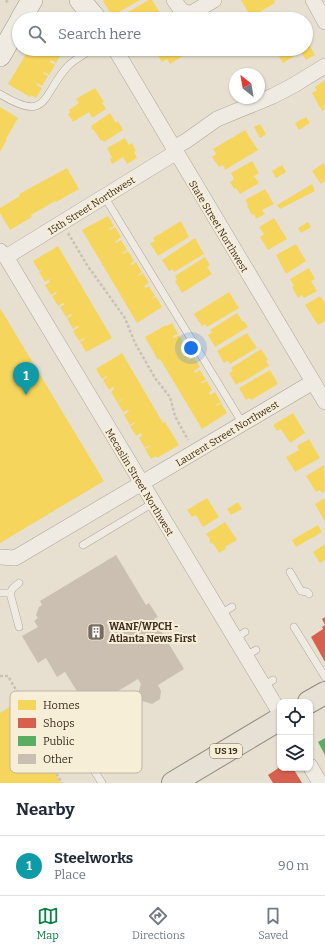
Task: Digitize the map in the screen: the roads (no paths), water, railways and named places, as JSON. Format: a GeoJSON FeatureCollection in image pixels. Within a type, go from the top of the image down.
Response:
{"type":"FeatureCollection","features":[{"type":"Feature","properties":{"kind":"main road"},"geometry":{"type":"LineString","coordinates":[[313,700],[325,693]]}},
{"type":"Feature","properties":{"kind":"main road","name":"US 19"},"geometry":{"type":"LineString","coordinates":[[173,783],[277,721]]}},
{"type":"Feature","properties":{"kind":"street"},"geometry":{"type":"LineString","coordinates":[[80,0],[91,12]]}},
{"type":"Feature","properties":{"kind":"street"},"geometry":{"type":"LineString","coordinates":[[89,0],[94,12]]}},
{"type":"Feature","properties":{"kind":"street"},"geometry":{"type":"LineString","coordinates":[[174,0],[181,10],[186,12]]}},
{"type":"Feature","properties":{"kind":"street"},"geometry":{"type":"LineString","coordinates":[[193,12],[214,0]]}},
{"type":"Feature","properties":{"kind":"street"},"geometry":{"type":"LineString","coordinates":[[313,0],[325,22]]}},
{"type":"Feature","properties":{"kind":"street"},"geometry":{"type":"LineString","coordinates":[[0,56],[12,35]]}},
{"type":"Feature","properties":{"kind":"street","name":"State Street Northwest"},"geometry":{"type":"LineString","coordinates":[[119,56],[325,402]]}},
{"type":"Feature","properties":{"kind":"street","name":"15th Street Northwest"},"geometry":{"type":"LineString","coordinates":[[3,254],[61,223],[104,196],[174,150],[217,119],[273,96],[325,66]]}},
{"type":"Feature","properties":{"kind":"street","name":"Mecaslin Street Northwest"},"geometry":{"type":"LineString","coordinates":[[3,254],[153,503],[226,610],[268,683],[277,706]]}},
{"type":"Feature","properties":{"kind":"street","name":"Laurent Street Northwest"},"geometry":{"type":"LineString","coordinates":[[0,557],[15,558],[313,382]]}},
{"type":"Feature","properties":{"kind":"street"},"geometry":{"type":"LineString","coordinates":[[313,771],[320,783]]}},
{"type":"Feature","properties":{"kind":"lane"},"geometry":{"type":"LineString","coordinates":[[0,94],[21,105],[36,106],[46,99],[67,67],[82,56]]}},
{"type":"Feature","properties":{"kind":"lane"},"geometry":{"type":"LineString","coordinates":[[104,196],[243,424]]}},
{"type":"Feature","properties":{"kind":"lane"},"geometry":{"type":"LineString","coordinates":[[83,544],[153,503]]}},
{"type":"Feature","properties":{"kind":"lane"},"geometry":{"type":"LineString","coordinates":[[290,572],[301,591],[309,594]]}},
{"type":"Feature","properties":{"kind":"lane"},"geometry":{"type":"LineString","coordinates":[[19,583],[10,593],[19,627]]}},
{"type":"Feature","properties":{"kind":"lane"},"geometry":{"type":"LineString","coordinates":[[0,593],[10,593]]}},
{"type":"Feature","properties":{"kind":"lane"},"geometry":{"type":"LineString","coordinates":[[294,627],[325,678]]}},
{"type":"Feature","properties":{"kind":"lane"},"geometry":{"type":"LineString","coordinates":[[96,773],[102,783]]}},
{"type":"Feature","properties":{"kind":"place","name":"Steelworks"},"geometry":{"type":"Point","coordinates":[26,395]}},
{"type":"Feature","properties":{"kind":"place","name":"WANF/WPCH - Atlanta News First"},"geometry":{"type":"Point","coordinates":[96,632]}}]}
